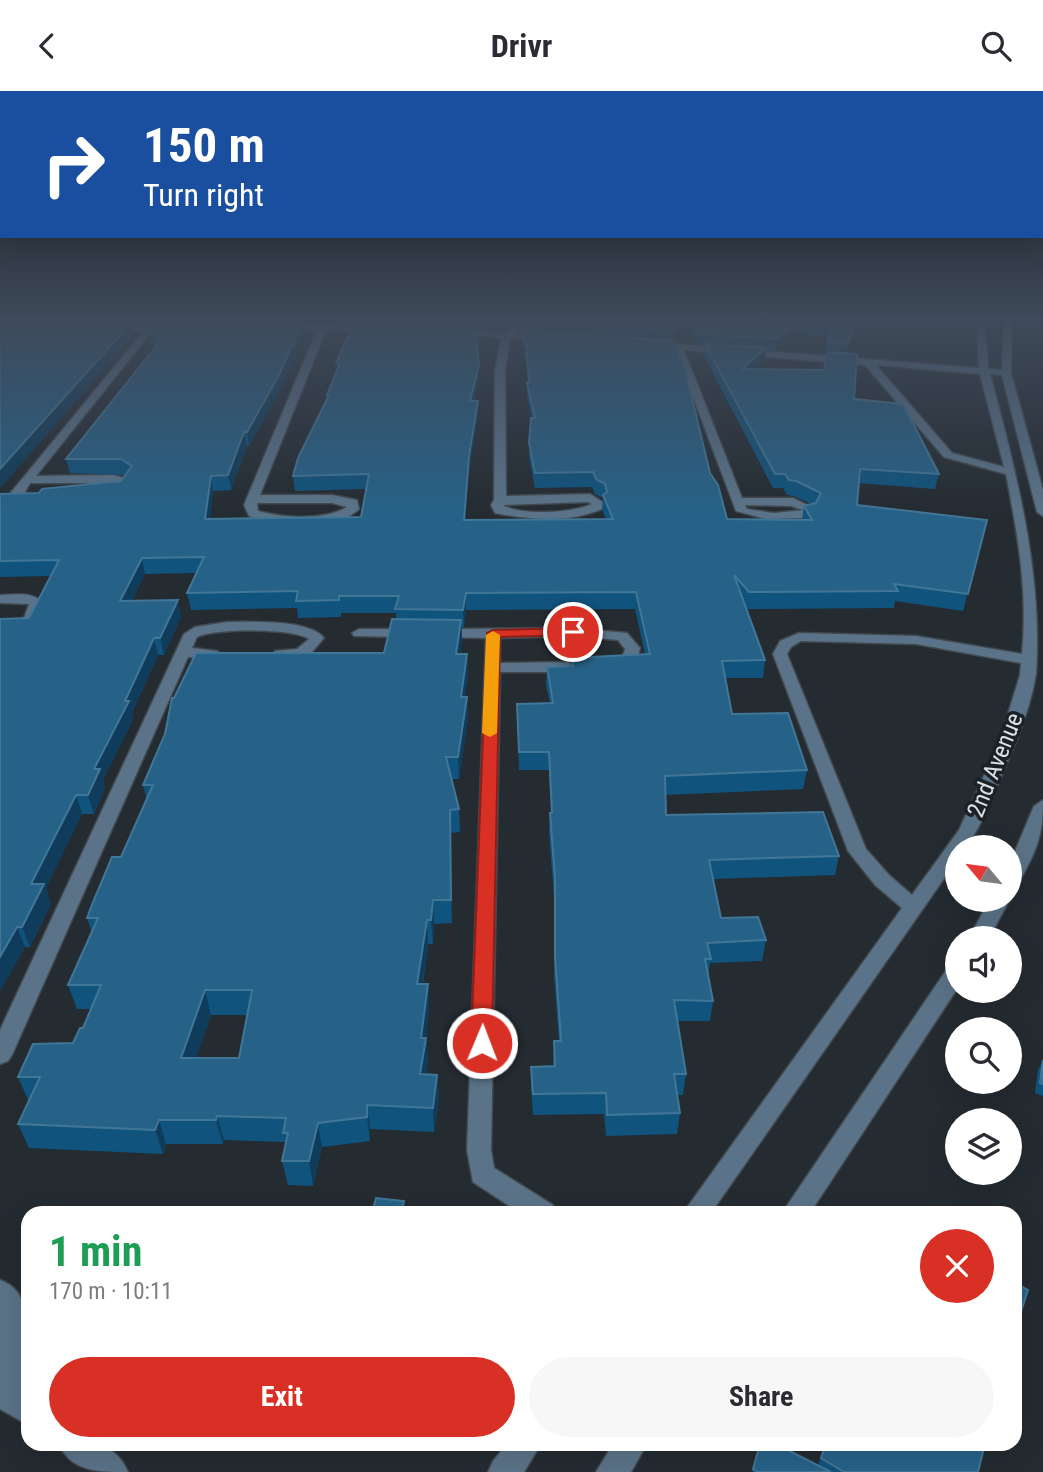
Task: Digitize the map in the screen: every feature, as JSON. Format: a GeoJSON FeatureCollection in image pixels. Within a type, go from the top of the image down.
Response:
{"type":"FeatureCollection","features":[{"type":"Feature","properties":{"kind":"street"},"geometry":{"type":"LineString","coordinates":[[44,498],[19,497],[17,492],[105,384]]}},
{"type":"Feature","properties":{"kind":"street"},"geometry":{"type":"LineString","coordinates":[[253,499],[332,499],[353,503],[353,509],[347,515],[327,518],[261,517],[253,513],[250,505],[300,384]]}},
{"type":"Feature","properties":{"kind":"street"},"geometry":{"type":"LineString","coordinates":[[500,384],[499,510],[554,514],[587,512],[598,506],[598,503],[590,498],[500,500]]}},
{"type":"Feature","properties":{"kind":"street"},"geometry":{"type":"LineString","coordinates":[[692,384],[737,501],[742,511],[753,515],[797,515],[807,514],[810,509],[793,502],[737,501]]}},
{"type":"Feature","properties":{"kind":"street"},"geometry":{"type":"LineString","coordinates":[[887,384],[948,455],[1012,472]]}},
{"type":"Feature","properties":{"kind":"street","name":"2nd Avenue"},"geometry":{"type":"LineString","coordinates":[[701,1206],[968,831],[1007,743],[1028,674],[1033,614],[1029,559],[1012,472],[988,384]]}},
{"type":"Feature","properties":{"kind":"street"},"geometry":{"type":"LineString","coordinates":[[1009,384],[1043,512]]}},
{"type":"Feature","properties":{"kind":"street"},"geometry":{"type":"LineString","coordinates":[[27,479],[114,478],[127,481],[118,492],[98,496]]}},
{"type":"Feature","properties":{"kind":"street"},"geometry":{"type":"LineString","coordinates":[[0,599],[31,599],[36,603],[30,621],[0,629]]}},
{"type":"Feature","properties":{"kind":"street"},"geometry":{"type":"LineString","coordinates":[[0,1055],[191,634],[198,629],[299,630],[311,633],[317,638],[313,646],[300,654],[265,655]]}},
{"type":"Feature","properties":{"kind":"street"},"geometry":{"type":"LineString","coordinates":[[359,633],[606,633],[622,636],[633,648],[629,660],[622,666],[491,669]]}},
{"type":"Feature","properties":{"kind":"street"},"geometry":{"type":"LineString","coordinates":[[493,633],[479,1150],[482,1174],[532,1206]]}},
{"type":"Feature","properties":{"kind":"street"},"geometry":{"type":"LineString","coordinates":[[914,907],[882,880],[857,851],[780,654],[785,644],[799,637],[916,640],[1029,660]]}},
{"type":"Feature","properties":{"kind":"street"},"geometry":{"type":"LineString","coordinates":[[182,652],[230,656]]}},
{"type":"Feature","properties":{"kind":"street"},"geometry":{"type":"LineString","coordinates":[[1022,858],[1043,806]]}},
{"type":"Feature","properties":{"kind":"street"},"geometry":{"type":"LineString","coordinates":[[800,1206],[945,990]]}},
{"type":"Feature","properties":{"kind":"street"},"geometry":{"type":"LineString","coordinates":[[0,1293],[9,1304],[15,1402]]}},
{"type":"Feature","properties":{"kind":"street"},"geometry":{"type":"LineString","coordinates":[[84,1451],[112,1472]]}},
{"type":"Feature","properties":{"kind":"street"},"geometry":{"type":"LineString","coordinates":[[504,1472],[520,1451]]}},
{"type":"Feature","properties":{"kind":"street"},"geometry":{"type":"LineString","coordinates":[[612,1472],[627,1451]]}},
{"type":"Feature","properties":{"kind":"building"},"geometry":{"type":"Polygon","coordinates":[[[0,384],[76,384],[0,469],[0,384]]]}},
{"type":"Feature","properties":{"kind":"building"},"geometry":{"type":"Polygon","coordinates":[[[126,384],[274,384],[247,432],[244,432],[228,475],[211,476],[205,519],[361,517],[369,474],[293,476],[298,458],[329,395],[331,384],[474,384],[470,401],[478,401],[469,456],[464,520],[613,519],[603,495],[607,492],[605,484],[596,479],[593,472],[535,473],[529,443],[531,418],[535,418],[527,384],[689,384],[710,473],[718,485],[727,519],[812,520],[804,506],[816,503],[821,493],[789,480],[785,474],[775,474],[727,384],[855,384],[854,399],[903,404],[939,474],[860,469],[857,505],[987,520],[968,594],[894,584],[898,591],[749,592],[734,575],[765,660],[722,661],[732,714],[788,713],[807,770],[665,776],[666,815],[823,812],[839,856],[709,860],[721,918],[758,917],[766,940],[707,943],[711,959],[705,959],[713,1001],[674,1000],[686,1074],[674,1074],[680,1113],[607,1115],[606,1093],[533,1094],[531,1067],[555,1066],[554,1041],[561,1041],[555,956],[555,878],[549,752],[519,752],[517,704],[553,703],[547,667],[573,666],[571,658],[650,654],[636,592],[466,593],[463,610],[395,609],[399,596],[339,596],[339,600],[296,601],[298,591],[187,593],[204,557],[142,558],[120,601],[178,600],[160,638],[154,638],[125,701],[129,701],[94,769],[100,769],[88,795],[76,795],[31,884],[44,884],[22,927],[17,927],[0,957],[0,619],[29,618],[59,560],[0,561],[0,494],[39,493],[42,489],[121,481],[132,466],[121,459],[66,459],[126,384]]]}},
{"type":"Feature","properties":{"kind":"building"},"geometry":{"type":"Polygon","coordinates":[[[392,619],[461,620],[456,654],[467,654],[461,697],[467,697],[458,757],[446,757],[459,809],[450,810],[451,900],[433,900],[431,920],[427,920],[417,984],[428,984],[421,1038],[426,1038],[420,1074],[437,1075],[433,1108],[367,1105],[367,1117],[318,1123],[309,1161],[282,1161],[288,1133],[283,1133],[286,1118],[217,1116],[216,1120],[159,1120],[155,1130],[18,1124],[40,1077],[18,1077],[33,1044],[73,1043],[80,1028],[83,1028],[101,985],[68,985],[98,918],[87,918],[112,857],[121,857],[153,785],[143,785],[165,734],[172,698],[196,653],[384,653],[392,619]],[[205,990],[181,1058],[239,1058],[252,990],[205,990]]]}},
{"type":"Feature","properties":{"kind":"building"},"geometry":{"type":"Polygon","coordinates":[[[1043,1060],[1043,1084],[1040,1083],[1043,1060]]]}},
{"type":"Feature","properties":{"kind":"building"},"geometry":{"type":"Polygon","coordinates":[[[376,1198],[404,1201],[403,1206],[374,1206],[376,1198]]]}},
{"type":"Feature","properties":{"kind":"building"},"geometry":{"type":"Polygon","coordinates":[[[1022,1287],[1028,1290],[1022,1309],[1022,1287]]]}},
{"type":"Feature","properties":{"kind":"building"},"geometry":{"type":"Polygon","coordinates":[[[758,1451],[790,1451],[831,1472],[758,1472],[753,1469],[758,1451]]]}},
{"type":"Feature","properties":{"kind":"building"},"geometry":{"type":"Polygon","coordinates":[[[824,1451],[983,1451],[978,1472],[844,1472],[821,1458],[824,1451]]]}},
{"type":"Feature","properties":{"kind":"slow traffic"},"geometry":{"type":"LineString","coordinates":[[490,733],[493,635]]}},
{"type":"Feature","properties":{"kind":"route"},"geometry":{"type":"LineString","coordinates":[[482,1043],[493,633],[573,632]]}}]}
